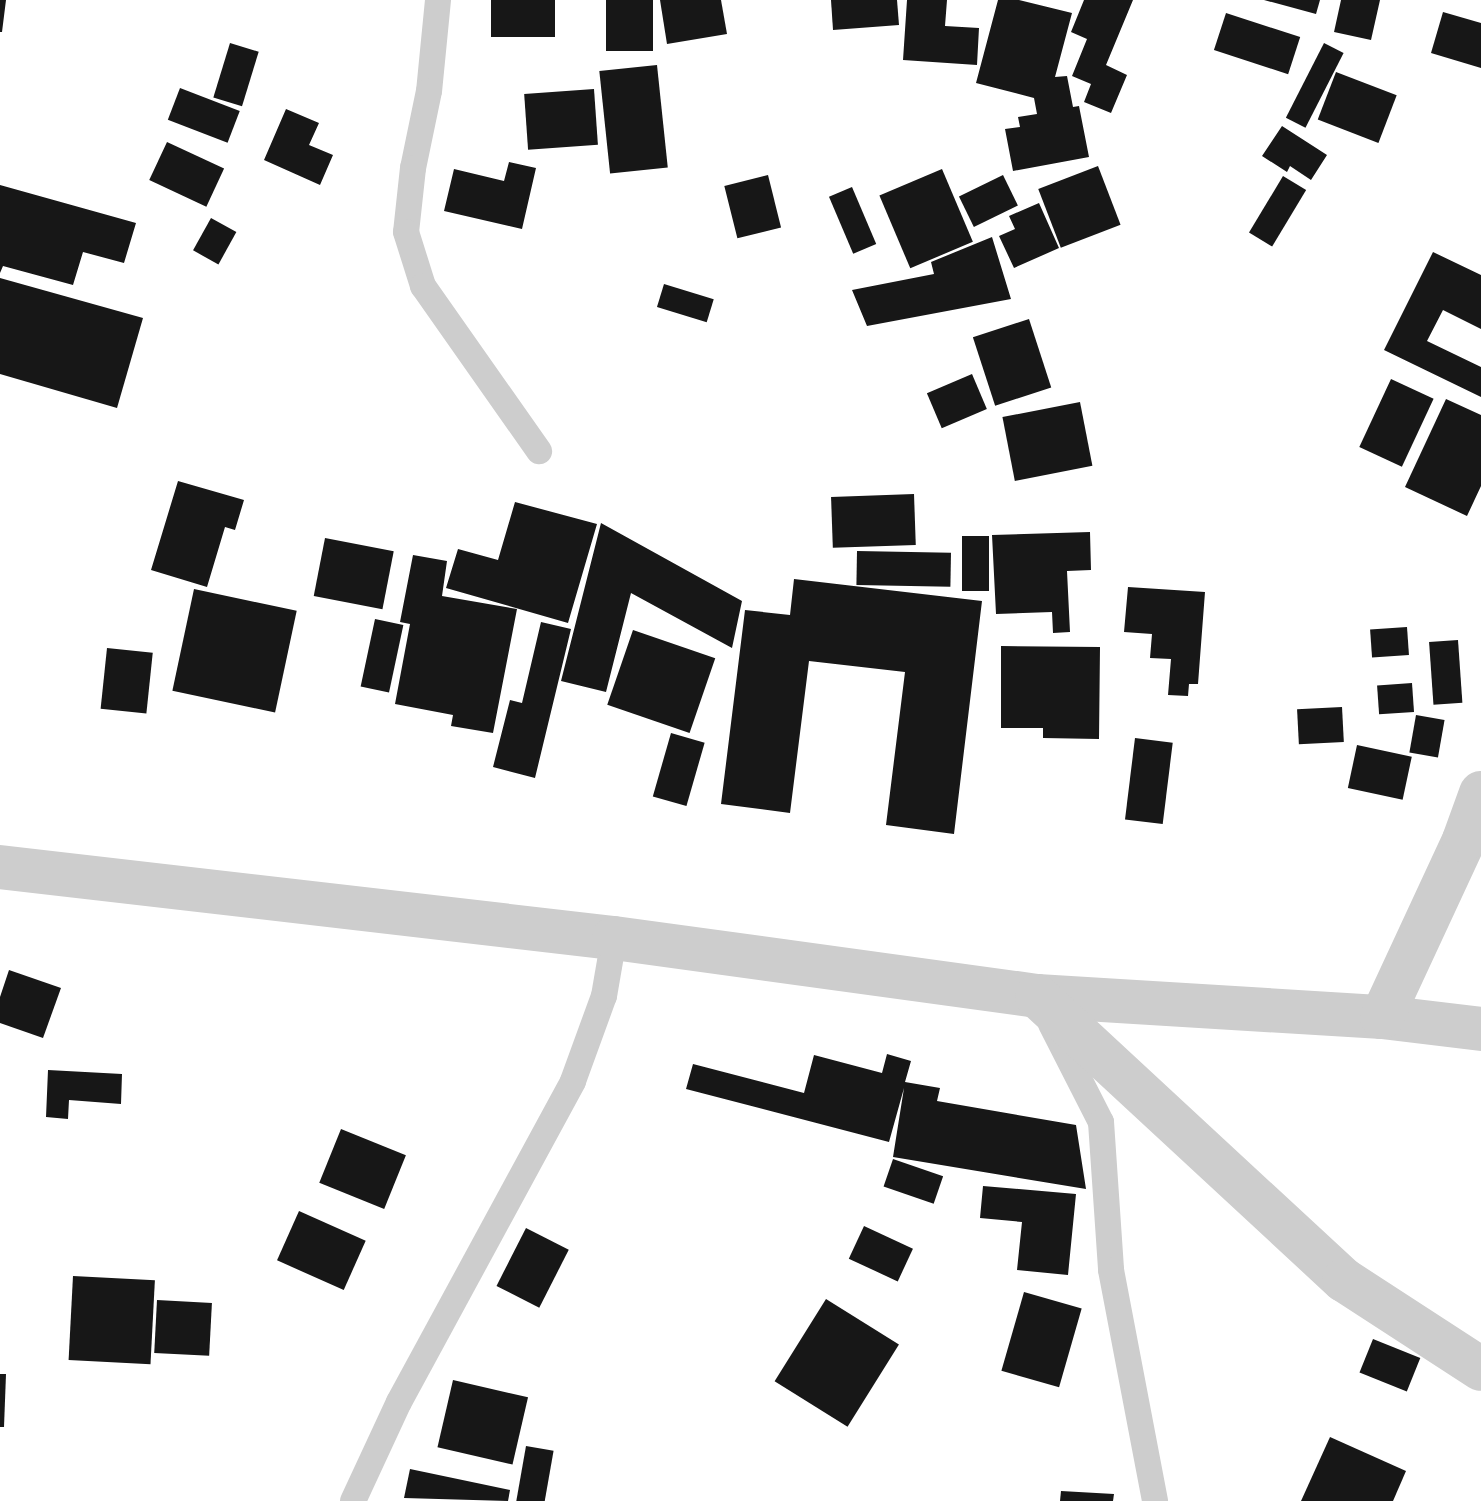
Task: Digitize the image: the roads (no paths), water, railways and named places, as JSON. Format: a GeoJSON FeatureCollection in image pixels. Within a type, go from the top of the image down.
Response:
{"type":"FeatureCollection","features":[{"type":"Feature","properties":{"kind":"street"},"geometry":{"type":"LineString","coordinates":[[1382,1017],[1464,840],[1481,793]]}},
{"type":"Feature","properties":{"kind":"street"},"geometry":{"type":"LineString","coordinates":[[0,867],[614,938],[1037,996],[1382,1017],[1481,1029]]}},
{"type":"Feature","properties":{"kind":"street"},"geometry":{"type":"LineString","coordinates":[[1037,996],[1344,1280],[1481,1369]]}},
{"type":"Feature","properties":{"kind":"lane"},"geometry":{"type":"LineString","coordinates":[[438,0],[429,91],[413,168],[406,232],[423,286],[539,451]]}},
{"type":"Feature","properties":{"kind":"lane"},"geometry":{"type":"LineString","coordinates":[[353,1501],[399,1402],[573,1081],[604,996],[614,938]]}},
{"type":"Feature","properties":{"kind":"lane"},"geometry":{"type":"LineString","coordinates":[[1037,996],[1101,1122],[1111,1270],[1155,1501]]}}]}
